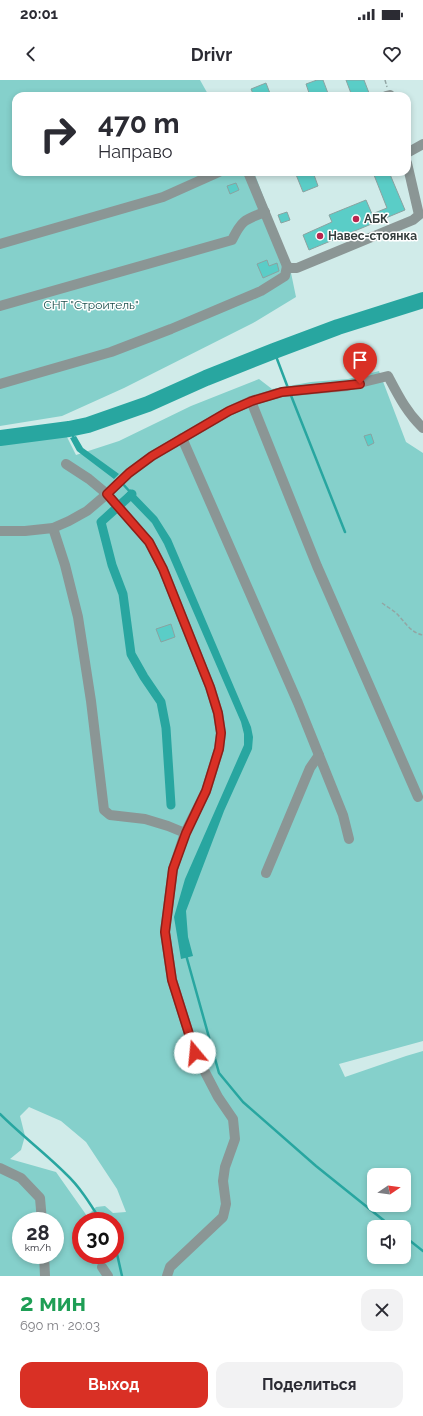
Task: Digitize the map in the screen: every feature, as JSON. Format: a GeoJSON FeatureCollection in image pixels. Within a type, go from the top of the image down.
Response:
{"type":"FeatureCollection","features":[{"type":"Feature","properties":{"kind":"street"},"geometry":{"type":"LineString","coordinates":[[411,151],[423,144]]}},
{"type":"Feature","properties":{"kind":"street"},"geometry":{"type":"LineString","coordinates":[[0,244],[163,197],[209,176]]}},
{"type":"Feature","properties":{"kind":"street"},"geometry":{"type":"LineString","coordinates":[[0,384],[111,352],[261,291],[285,276],[287,266],[250,176]]}},
{"type":"Feature","properties":{"kind":"street"},"geometry":{"type":"LineString","coordinates":[[287,266],[290,268],[297,268],[417,218],[419,214],[410,176]]}},
{"type":"Feature","properties":{"kind":"street"},"geometry":{"type":"LineString","coordinates":[[0,306],[232,240],[245,219],[265,212]]}},
{"type":"Feature","properties":{"kind":"street"},"geometry":{"type":"LineString","coordinates":[[0,531],[25,531],[52,528],[69,521],[87,511],[129,473],[152,456],[229,411],[252,401],[282,392],[347,386],[388,376],[398,396],[412,418],[423,428]]}},
{"type":"Feature","properties":{"kind":"street"},"geometry":{"type":"LineString","coordinates":[[252,401],[317,566],[418,797]]}},
{"type":"Feature","properties":{"kind":"street"},"geometry":{"type":"LineString","coordinates":[[182,438],[298,703],[350,839]]}},
{"type":"Feature","properties":{"kind":"street"},"geometry":{"type":"LineString","coordinates":[[66,464],[89,479],[107,494],[149,542],[163,569],[207,680],[218,713],[221,733],[219,749],[206,791],[186,833],[173,869],[165,932],[172,980],[195,1053],[218,1097],[233,1119],[235,1139],[224,1167],[223,1181],[226,1204],[223,1216],[170,1267],[167,1276]]}},
{"type":"Feature","properties":{"kind":"street"},"geometry":{"type":"LineString","coordinates":[[52,528],[66,565],[78,616],[91,701],[104,810],[110,816],[145,818],[186,833]]}},
{"type":"Feature","properties":{"kind":"street"},"geometry":{"type":"LineString","coordinates":[[266,873],[310,768],[319,755]]}},
{"type":"Feature","properties":{"kind":"street"},"geometry":{"type":"LineString","coordinates":[[0,1168],[21,1178],[40,1198],[41,1212]]}},
{"type":"Feature","properties":{"kind":"street"},"geometry":{"type":"LineString","coordinates":[[44,1264],[45,1276]]}},
{"type":"Feature","properties":{"kind":"street"},"geometry":{"type":"LineString","coordinates":[[102,1267],[108,1276]]}},
{"type":"Feature","properties":{"kind":"path"},"geometry":{"type":"LineString","coordinates":[[382,603],[396,613],[406,625],[423,635]]}},
{"type":"Feature","properties":{"kind":"green space","name":"СНТ \"Строитель\""},"geometry":{"type":"Polygon","coordinates":[[[0,80],[200,80],[207,92],[12,92],[12,176],[256,176],[290,268],[296,297],[253,323],[124,388],[62,416],[0,426],[0,80]]]}},
{"type":"Feature","properties":{"kind":"green space"},"geometry":{"type":"Polygon","coordinates":[[[379,371],[406,442],[423,453],[423,1041],[339,1064],[345,1077],[423,1051],[423,1276],[0,1276],[0,445],[62,434],[67,437],[76,455],[119,441],[191,406],[259,379],[272,389],[311,382],[348,379],[379,371]],[[29,1107],[20,1116],[25,1136],[21,1150],[10,1159],[56,1172],[84,1212],[72,1212],[72,1264],[124,1264],[124,1212],[126,1212],[117,1189],[86,1142],[61,1121],[29,1107]]]}},
{"type":"Feature","properties":{"kind":"green space"},"geometry":{"type":"Polygon","coordinates":[[[105,1206],[112,1212],[91,1212],[96,1207],[105,1206]]]}},
{"type":"Feature","properties":{"kind":"shaded area"},"geometry":{"type":"Polygon","coordinates":[[[76,436],[83,448],[119,474],[114,479],[77,451],[70,438],[76,436]]]}},
{"type":"Feature","properties":{"kind":"shaded area"},"geometry":{"type":"Polygon","coordinates":[[[130,489],[157,517],[171,539],[251,727],[253,737],[252,749],[224,811],[186,911],[188,937],[193,956],[181,959],[174,917],[185,879],[244,745],[244,734],[241,722],[164,544],[152,523],[125,495],[130,489]]]}},
{"type":"Feature","properties":{"kind":"building"},"geometry":{"type":"Polygon","coordinates":[[[317,80],[323,80],[328,92],[309,92],[306,84],[317,80]]]}},
{"type":"Feature","properties":{"kind":"building"},"geometry":{"type":"Polygon","coordinates":[[[346,80],[364,80],[369,92],[350,92],[346,80]]]}},
{"type":"Feature","properties":{"kind":"building"},"geometry":{"type":"Polygon","coordinates":[[[266,83],[269,92],[252,92],[251,89],[266,83]]]}},
{"type":"Feature","properties":{"kind":"building"},"geometry":{"type":"Polygon","coordinates":[[[297,176],[314,176],[318,186],[303,192],[297,176]]]}},
{"type":"Feature","properties":{"kind":"building"},"geometry":{"type":"Polygon","coordinates":[[[374,176],[391,176],[405,210],[309,250],[303,235],[332,222],[329,215],[366,200],[372,214],[387,208],[374,176]]]}},
{"type":"Feature","properties":{"kind":"building"},"geometry":{"type":"Polygon","coordinates":[[[236,183],[239,190],[230,194],[227,186],[236,183]]]}},
{"type":"Feature","properties":{"kind":"building"},"geometry":{"type":"Polygon","coordinates":[[[287,212],[290,220],[281,223],[278,215],[287,212]]]}},
{"type":"Feature","properties":{"kind":"building"},"geometry":{"type":"Polygon","coordinates":[[[267,260],[269,266],[277,263],[279,271],[263,278],[257,264],[267,260]]]}},
{"type":"Feature","properties":{"kind":"building"},"geometry":{"type":"Polygon","coordinates":[[[371,434],[374,443],[368,446],[364,436],[371,434]]]}},
{"type":"Feature","properties":{"kind":"building"},"geometry":{"type":"Polygon","coordinates":[[[171,624],[175,637],[161,642],[156,629],[171,624]]]}},
{"type":"Feature","properties":{"kind":"waterway"},"geometry":{"type":"LineString","coordinates":[[0,438],[88,425],[148,404],[206,378],[338,327],[423,300]]}},
{"type":"Feature","properties":{"kind":"waterway"},"geometry":{"type":"LineString","coordinates":[[274,351],[288,388]]}},
{"type":"Feature","properties":{"kind":"waterway"},"geometry":{"type":"LineString","coordinates":[[290,393],[345,532]]}},
{"type":"Feature","properties":{"kind":"waterway"},"geometry":{"type":"LineString","coordinates":[[69,429],[75,440]]}},
{"type":"Feature","properties":{"kind":"waterway"},"geometry":{"type":"LineString","coordinates":[[122,483],[131,493]]}},
{"type":"Feature","properties":{"kind":"waterway"},"geometry":{"type":"LineString","coordinates":[[132,494],[101,522],[112,565],[123,594],[131,654],[161,702],[166,728],[171,805]]}},
{"type":"Feature","properties":{"kind":"waterway"},"geometry":{"type":"LineString","coordinates":[[186,955],[219,1073],[243,1102],[316,1166],[383,1220]]}},
{"type":"Feature","properties":{"kind":"waterway"},"geometry":{"type":"LineString","coordinates":[[0,1114],[71,1179],[85,1196],[95,1212]]}},
{"type":"Feature","properties":{"kind":"waterway"},"geometry":{"type":"LineString","coordinates":[[411,1242],[423,1251]]}},
{"type":"Feature","properties":{"kind":"waterway"},"geometry":{"type":"LineString","coordinates":[[119,1264],[122,1276]]}},
{"type":"Feature","properties":{"kind":"place","name":"АБК"},"geometry":{"type":"Point","coordinates":[356,219]}},
{"type":"Feature","properties":{"kind":"place","name":"Навес-стоянка"},"geometry":{"type":"Point","coordinates":[320,236]}},
{"type":"Feature","properties":{"kind":"route"},"geometry":{"type":"LineString","coordinates":[[195,1053],[172,980],[165,932],[173,869],[186,833],[206,791],[219,749],[221,733],[218,713],[210,687],[163,569],[149,542],[107,494],[129,473],[152,456],[229,411],[252,401],[282,392],[360,384]]}}]}
